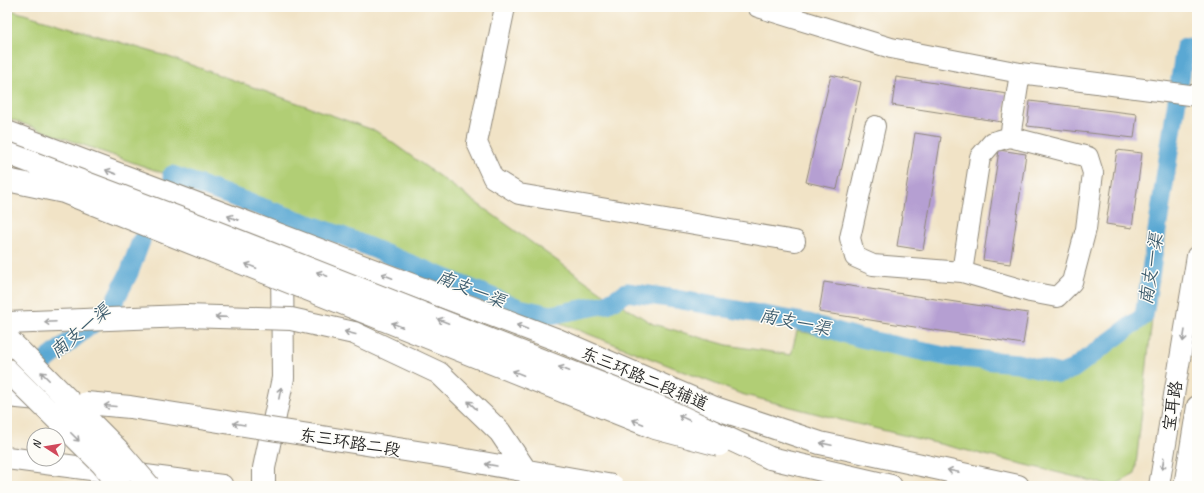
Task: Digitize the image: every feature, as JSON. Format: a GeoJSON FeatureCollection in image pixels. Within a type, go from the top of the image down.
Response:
{"type":"FeatureCollection","features":[{"type":"Feature","properties":{"kind":"main road","name":"东三环路二段辅道"},"geometry":{"type":"LineString","coordinates":[[7,132],[558,340],[715,408],[820,443],[1018,486]]}},
{"type":"Feature","properties":{"kind":"main road"},"geometry":{"type":"LineString","coordinates":[[7,153],[216,232],[665,409],[770,458]]}},
{"type":"Feature","properties":{"kind":"main road"},"geometry":{"type":"LineString","coordinates":[[7,162],[64,154]]}},
{"type":"Feature","properties":{"kind":"main road"},"geometry":{"type":"LineString","coordinates":[[7,180],[64,192],[655,428],[770,458],[891,486]]}},
{"type":"Feature","properties":{"kind":"main road"},"geometry":{"type":"LineString","coordinates":[[264,486],[264,468],[282,378],[282,237]]}},
{"type":"Feature","properties":{"kind":"main road"},"geometry":{"type":"LineString","coordinates":[[7,323],[185,316],[291,319],[354,333],[439,373],[500,432],[536,486]]}},
{"type":"Feature","properties":{"kind":"main road"},"geometry":{"type":"LineString","coordinates":[[7,338],[118,450],[148,486]]}},
{"type":"Feature","properties":{"kind":"main road"},"geometry":{"type":"LineString","coordinates":[[7,370],[102,464],[120,486]]}},
{"type":"Feature","properties":{"kind":"main road","name":"东三环路二段"},"geometry":{"type":"LineString","coordinates":[[7,396],[130,407],[435,455],[613,486]]}},
{"type":"Feature","properties":{"kind":"main road"},"geometry":{"type":"LineString","coordinates":[[7,458],[222,486]]}},
{"type":"Feature","properties":{"kind":"street"},"geometry":{"type":"LineString","coordinates":[[505,7],[477,143],[493,178],[519,194],[795,241]]}},
{"type":"Feature","properties":{"kind":"street"},"geometry":{"type":"LineString","coordinates":[[758,7],[797,13],[891,48],[1020,73],[1193,96]]}},
{"type":"Feature","properties":{"kind":"street"},"geometry":{"type":"LineString","coordinates":[[1010,138],[1020,73]]}},
{"type":"Feature","properties":{"kind":"street"},"geometry":{"type":"LineString","coordinates":[[875,126],[850,238],[855,257],[873,265],[962,272],[1030,292],[1057,297],[1072,282],[1086,229],[1093,173],[1088,157],[1010,138],[993,142],[980,157],[962,272]]}},
{"type":"Feature","properties":{"kind":"street","name":"宝耳路"},"geometry":{"type":"LineString","coordinates":[[1159,486],[1197,256]]}},
{"type":"Feature","properties":{"kind":"street","name":"宝耳路"},"geometry":{"type":"LineString","coordinates":[[1184,486],[1197,406]]}},
{"type":"Feature","properties":{"kind":"green space"},"geometry":{"type":"Polygon","coordinates":[[[7,9],[163,55],[376,131],[605,295],[653,324],[727,345],[791,355],[797,331],[1066,378],[1152,319],[1135,474],[1113,486],[849,422],[741,394],[324,230],[7,118],[7,9]]]}},
{"type":"Feature","properties":{"kind":"building"},"geometry":{"type":"Polygon","coordinates":[[[831,75],[861,82],[837,189],[806,182],[831,75]]]}},
{"type":"Feature","properties":{"kind":"building"},"geometry":{"type":"Polygon","coordinates":[[[896,77],[1007,94],[1002,122],[892,105],[896,77]]]}},
{"type":"Feature","properties":{"kind":"building"},"geometry":{"type":"Polygon","coordinates":[[[1030,101],[1137,114],[1134,138],[1027,126],[1030,101]]]}},
{"type":"Feature","properties":{"kind":"building"},"geometry":{"type":"Polygon","coordinates":[[[915,133],[941,137],[923,250],[897,246],[915,133]]]}},
{"type":"Feature","properties":{"kind":"building"},"geometry":{"type":"Polygon","coordinates":[[[999,150],[1026,154],[1010,264],[983,260],[999,150]]]}},
{"type":"Feature","properties":{"kind":"building"},"geometry":{"type":"Polygon","coordinates":[[[1117,150],[1142,153],[1132,228],[1106,224],[1117,150]]]}},
{"type":"Feature","properties":{"kind":"building"},"geometry":{"type":"Polygon","coordinates":[[[824,282],[1028,313],[1023,344],[819,312],[824,282]]]}},
{"type":"Feature","properties":{"kind":"waterway","name":"南支一渠"},"geometry":{"type":"LineString","coordinates":[[172,175],[342,236],[519,308],[551,315],[607,304],[627,292],[676,299],[809,323],[860,338],[949,357],[1017,363],[1060,374],[1073,369],[1144,316],[1185,47],[1197,48]]}},
{"type":"Feature","properties":{"kind":"waterway","name":"南支一渠"},"geometry":{"type":"LineString","coordinates":[[31,372],[110,310],[129,273],[141,241]]}}]}
